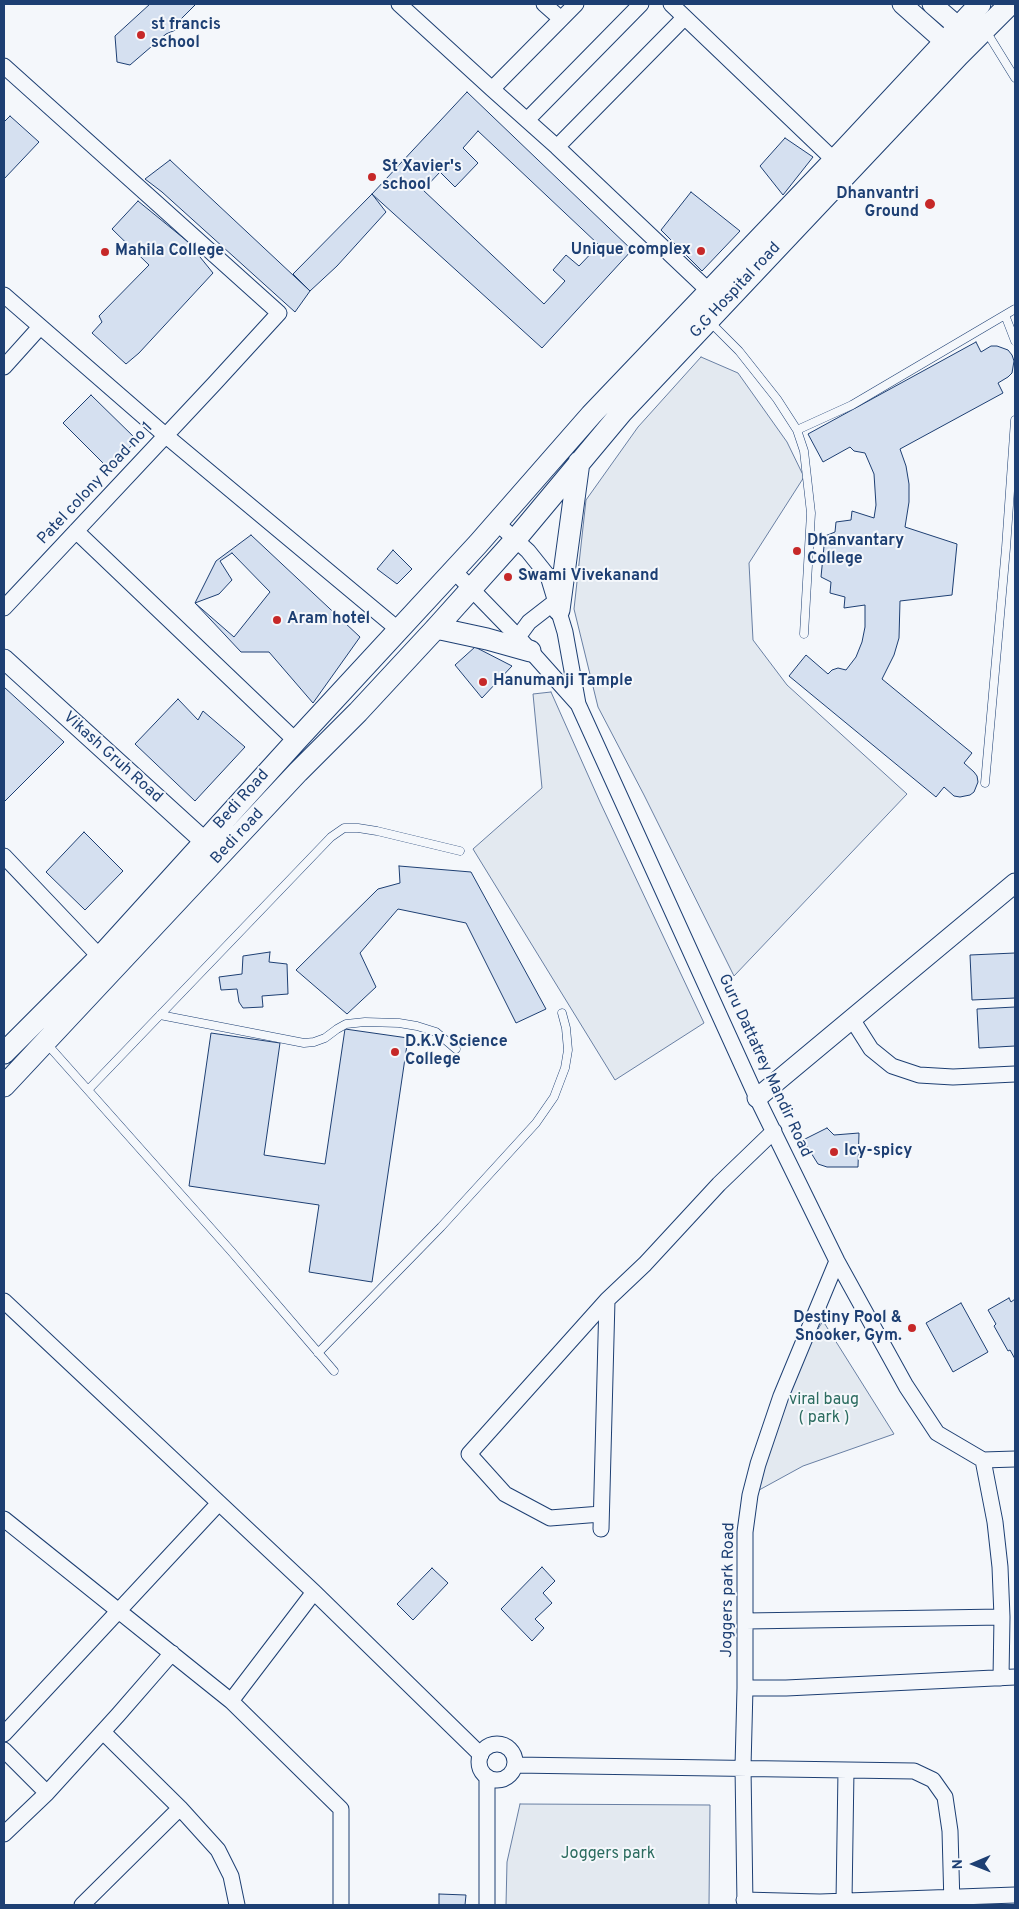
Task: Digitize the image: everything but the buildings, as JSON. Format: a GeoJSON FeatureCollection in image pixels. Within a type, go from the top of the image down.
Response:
{"type":"FeatureCollection","features":[{"type":"Feature","properties":{"kind":"main road","name":"G.G Hospital road"},"geometry":{"type":"LineString","coordinates":[[471,588],[515,540],[622,412],[709,321],[964,39],[980,4]]}},
{"type":"Feature","properties":{"kind":"main road","name":"G.G Hospital road"},"geometry":{"type":"LineString","coordinates":[[478,544],[591,415],[834,160],[964,39],[1010,4]]}},
{"type":"Feature","properties":{"kind":"main road"},"geometry":{"type":"LineString","coordinates":[[557,605],[579,462]]}},
{"type":"Feature","properties":{"kind":"main road","name":"Bedi Road"},"geometry":{"type":"LineString","coordinates":[[4,1053],[100,957],[478,544]]}},
{"type":"Feature","properties":{"kind":"main road","name":"Bedi road"},"geometry":{"type":"LineString","coordinates":[[4,1086],[298,772],[358,712],[471,588]]}},
{"type":"Feature","properties":{"kind":"main road"},"geometry":{"type":"LineString","coordinates":[[436,628],[487,639],[524,644]]}},
{"type":"Feature","properties":{"kind":"street"},"geometry":{"type":"LineString","coordinates":[[401,4],[492,90],[557,147],[709,291]]}},
{"type":"Feature","properties":{"kind":"street"},"geometry":{"type":"LineString","coordinates":[[544,4],[562,19]]}},
{"type":"Feature","properties":{"kind":"street"},"geometry":{"type":"LineString","coordinates":[[492,90],[576,4]]}},
{"type":"Feature","properties":{"kind":"street"},"geometry":{"type":"LineString","coordinates":[[527,120],[641,4]]}},
{"type":"Feature","properties":{"kind":"street"},"geometry":{"type":"LineString","coordinates":[[671,4],[834,160]]}},
{"type":"Feature","properties":{"kind":"street"},"geometry":{"type":"LineString","coordinates":[[902,4],[964,39]]}},
{"type":"Feature","properties":{"kind":"street"},"geometry":{"type":"LineString","coordinates":[[932,4],[964,39]]}},
{"type":"Feature","properties":{"kind":"street"},"geometry":{"type":"LineString","coordinates":[[557,147],[684,18]]}},
{"type":"Feature","properties":{"kind":"street","name":"Patel colony Road no 1"},"geometry":{"type":"LineString","coordinates":[[4,66],[279,313],[4,608]]}},
{"type":"Feature","properties":{"kind":"street"},"geometry":{"type":"LineString","coordinates":[[4,295],[165,435],[400,630]]}},
{"type":"Feature","properties":{"kind":"street"},"geometry":{"type":"LineString","coordinates":[[4,367],[40,327]]}},
{"type":"Feature","properties":{"kind":"street","name":"Guru Dattatrey Mandir Road"},"geometry":{"type":"LineString","coordinates":[[497,523],[538,561],[548,576],[571,660],[578,704],[757,1098],[837,1261],[906,1386],[937,1433],[983,1460]]}},
{"type":"Feature","properties":{"kind":"street"},"geometry":{"type":"LineString","coordinates":[[76,531],[296,741]]}},
{"type":"Feature","properties":{"kind":"street","name":"Guru Dattatrey Mandir Road"},"geometry":{"type":"LineString","coordinates":[[453,570],[578,704]]}},
{"type":"Feature","properties":{"kind":"street"},"geometry":{"type":"LineString","coordinates":[[524,644],[529,622],[557,605]]}},
{"type":"Feature","properties":{"kind":"street","name":"Vikash Gruh Road"},"geometry":{"type":"LineString","coordinates":[[4,659],[221,856]]}},
{"type":"Feature","properties":{"kind":"street"},"geometry":{"type":"LineString","coordinates":[[4,856],[100,957]]}},
{"type":"Feature","properties":{"kind":"street"},"geometry":{"type":"LineString","coordinates":[[757,1098],[1015,882]]}},
{"type":"Feature","properties":{"kind":"street"},"geometry":{"type":"LineString","coordinates":[[852,1019],[871,1049],[892,1066],[919,1075],[953,1078],[1015,1074]]}},
{"type":"Feature","properties":{"kind":"street"},"geometry":{"type":"LineString","coordinates":[[607,1300],[601,1521],[550,1518],[505,1494],[469,1454],[607,1300],[645,1264],[719,1184],[774,1131]]}},
{"type":"Feature","properties":{"kind":"street","name":"Joggers park Road"},"geometry":{"type":"LineString","coordinates":[[745,1902],[743,1768],[746,1621],[744,1532],[750,1495],[781,1396],[837,1261]]}},
{"type":"Feature","properties":{"kind":"street"},"geometry":{"type":"LineString","coordinates":[[4,1301],[218,1504],[314,1592],[481,1755]]}},
{"type":"Feature","properties":{"kind":"street"},"geometry":{"type":"LineString","coordinates":[[745,1688],[786,1688],[1008,1677],[995,1522],[983,1460],[1015,1460]]}},
{"type":"Feature","properties":{"kind":"street"},"geometry":{"type":"LineString","coordinates":[[4,1734],[218,1504]]}},
{"type":"Feature","properties":{"kind":"street"},"geometry":{"type":"LineString","coordinates":[[4,1518],[232,1701],[341,1809],[340,1905]]}},
{"type":"Feature","properties":{"kind":"street"},"geometry":{"type":"LineString","coordinates":[[232,1701],[314,1592]]}},
{"type":"Feature","properties":{"kind":"street"},"geometry":{"type":"LineString","coordinates":[[746,1621],[1002,1617]]}},
{"type":"Feature","properties":{"kind":"street"},"geometry":{"type":"LineString","coordinates":[[4,1834],[47,1793],[172,1652]]}},
{"type":"Feature","properties":{"kind":"street"},"geometry":{"type":"LineString","coordinates":[[103,1732],[180,1808],[218,1850],[231,1876],[237,1905]]}},
{"type":"Feature","properties":{"kind":"street"},"geometry":{"type":"LineString","coordinates":[[499,1745],[510,1750],[513,1754],[515,1765],[513,1771],[505,1778],[493,1780],[487,1777],[480,1767],[481,1755],[488,1747],[499,1745]]}},
{"type":"Feature","properties":{"kind":"street"},"geometry":{"type":"LineString","coordinates":[[4,1750],[47,1793]]}},
{"type":"Feature","properties":{"kind":"street"},"geometry":{"type":"LineString","coordinates":[[515,1765],[914,1771],[933,1780],[945,1797],[950,1831],[952,1902]]}},
{"type":"Feature","properties":{"kind":"street"},"geometry":{"type":"LineString","coordinates":[[844,1902],[846,1770]]}},
{"type":"Feature","properties":{"kind":"street"},"geometry":{"type":"LineString","coordinates":[[487,1777],[487,1905]]}},
{"type":"Feature","properties":{"kind":"street"},"geometry":{"type":"LineString","coordinates":[[82,1905],[180,1808]]}},
{"type":"Feature","properties":{"kind":"street"},"geometry":{"type":"LineString","coordinates":[[745,1902],[952,1902],[1015,1895]]}},
{"type":"Feature","properties":{"kind":"lane"},"geometry":{"type":"LineString","coordinates":[[964,39],[1015,78]]}},
{"type":"Feature","properties":{"kind":"lane"},"geometry":{"type":"LineString","coordinates":[[797,430],[852,405],[1015,309]]}},
{"type":"Feature","properties":{"kind":"lane"},"geometry":{"type":"LineString","coordinates":[[1005,315],[1015,341]]}},
{"type":"Feature","properties":{"kind":"lane"},"geometry":{"type":"LineString","coordinates":[[709,321],[757,372],[797,430],[804,451],[811,513],[804,634]]}},
{"type":"Feature","properties":{"kind":"lane"},"geometry":{"type":"LineString","coordinates":[[985,783],[1006,548],[1015,420]]}},
{"type":"Feature","properties":{"kind":"lane"},"geometry":{"type":"LineString","coordinates":[[88,1090],[331,837],[344,828],[377,831],[460,852]]}},
{"type":"Feature","properties":{"kind":"lane"},"geometry":{"type":"LineString","coordinates":[[318,1353],[440,1227],[536,1123],[554,1097],[565,1068],[568,1050],[566,1028],[562,1014]]}},
{"type":"Feature","properties":{"kind":"lane"},"geometry":{"type":"LineString","coordinates":[[160,1015],[304,1043],[325,1038],[337,1028],[346,1024],[365,1022],[400,1023],[436,1032],[456,1049]]}},
{"type":"Feature","properties":{"kind":"lane"},"geometry":{"type":"LineString","coordinates":[[45,1042],[231,1251],[334,1371]]}},
{"type":"Feature","properties":{"kind":"green space"},"geometry":{"type":"Polygon","coordinates":[[[701,357],[738,373],[787,442],[804,477],[749,563],[753,640],[787,685],[907,794],[734,976],[598,707],[574,609],[586,500],[638,427],[701,357]]]}},
{"type":"Feature","properties":{"kind":"green space"},"geometry":{"type":"Polygon","coordinates":[[[551,692],[600,802],[704,1023],[615,1080],[473,849],[542,788],[533,694],[551,692]]]}},
{"type":"Feature","properties":{"kind":"green space","name":"viral baug ( park )"},"geometry":{"type":"Polygon","coordinates":[[[823,1321],[894,1434],[803,1466],[750,1495],[790,1374],[823,1321]]]}},
{"type":"Feature","properties":{"kind":"green space","name":"Joggers park"},"geometry":{"type":"Polygon","coordinates":[[[520,1804],[710,1805],[709,1905],[506,1905],[507,1862],[520,1804]]]}},
{"type":"Feature","properties":{"kind":"place","name":"st francis school"},"geometry":{"type":"Point","coordinates":[141,35]}},
{"type":"Feature","properties":{"kind":"place","name":"St Xavier's school"},"geometry":{"type":"Point","coordinates":[372,177]}},
{"type":"Feature","properties":{"kind":"place","name":"Dhanvantri Ground"},"geometry":{"type":"Point","coordinates":[930,204]}},
{"type":"Feature","properties":{"kind":"place","name":"Unique complex"},"geometry":{"type":"Point","coordinates":[701,251]}},
{"type":"Feature","properties":{"kind":"place","name":"Mahila College"},"geometry":{"type":"Point","coordinates":[105,252]}},
{"type":"Feature","properties":{"kind":"place","name":"Dhanvantary College"},"geometry":{"type":"Point","coordinates":[797,551]}},
{"type":"Feature","properties":{"kind":"place","name":"Swami Vivekanand"},"geometry":{"type":"Point","coordinates":[508,577]}},
{"type":"Feature","properties":{"kind":"place","name":"Aram hotel"},"geometry":{"type":"Point","coordinates":[277,620]}},
{"type":"Feature","properties":{"kind":"place","name":"Hanumanji Tample"},"geometry":{"type":"Point","coordinates":[483,682]}},
{"type":"Feature","properties":{"kind":"place","name":"D.K.V Science College"},"geometry":{"type":"Point","coordinates":[395,1052]}},
{"type":"Feature","properties":{"kind":"place","name":"Icy-spicy"},"geometry":{"type":"Point","coordinates":[834,1152]}},
{"type":"Feature","properties":{"kind":"place","name":"Destiny Pool & Snooker, Gym."},"geometry":{"type":"Point","coordinates":[912,1328]}}]}
